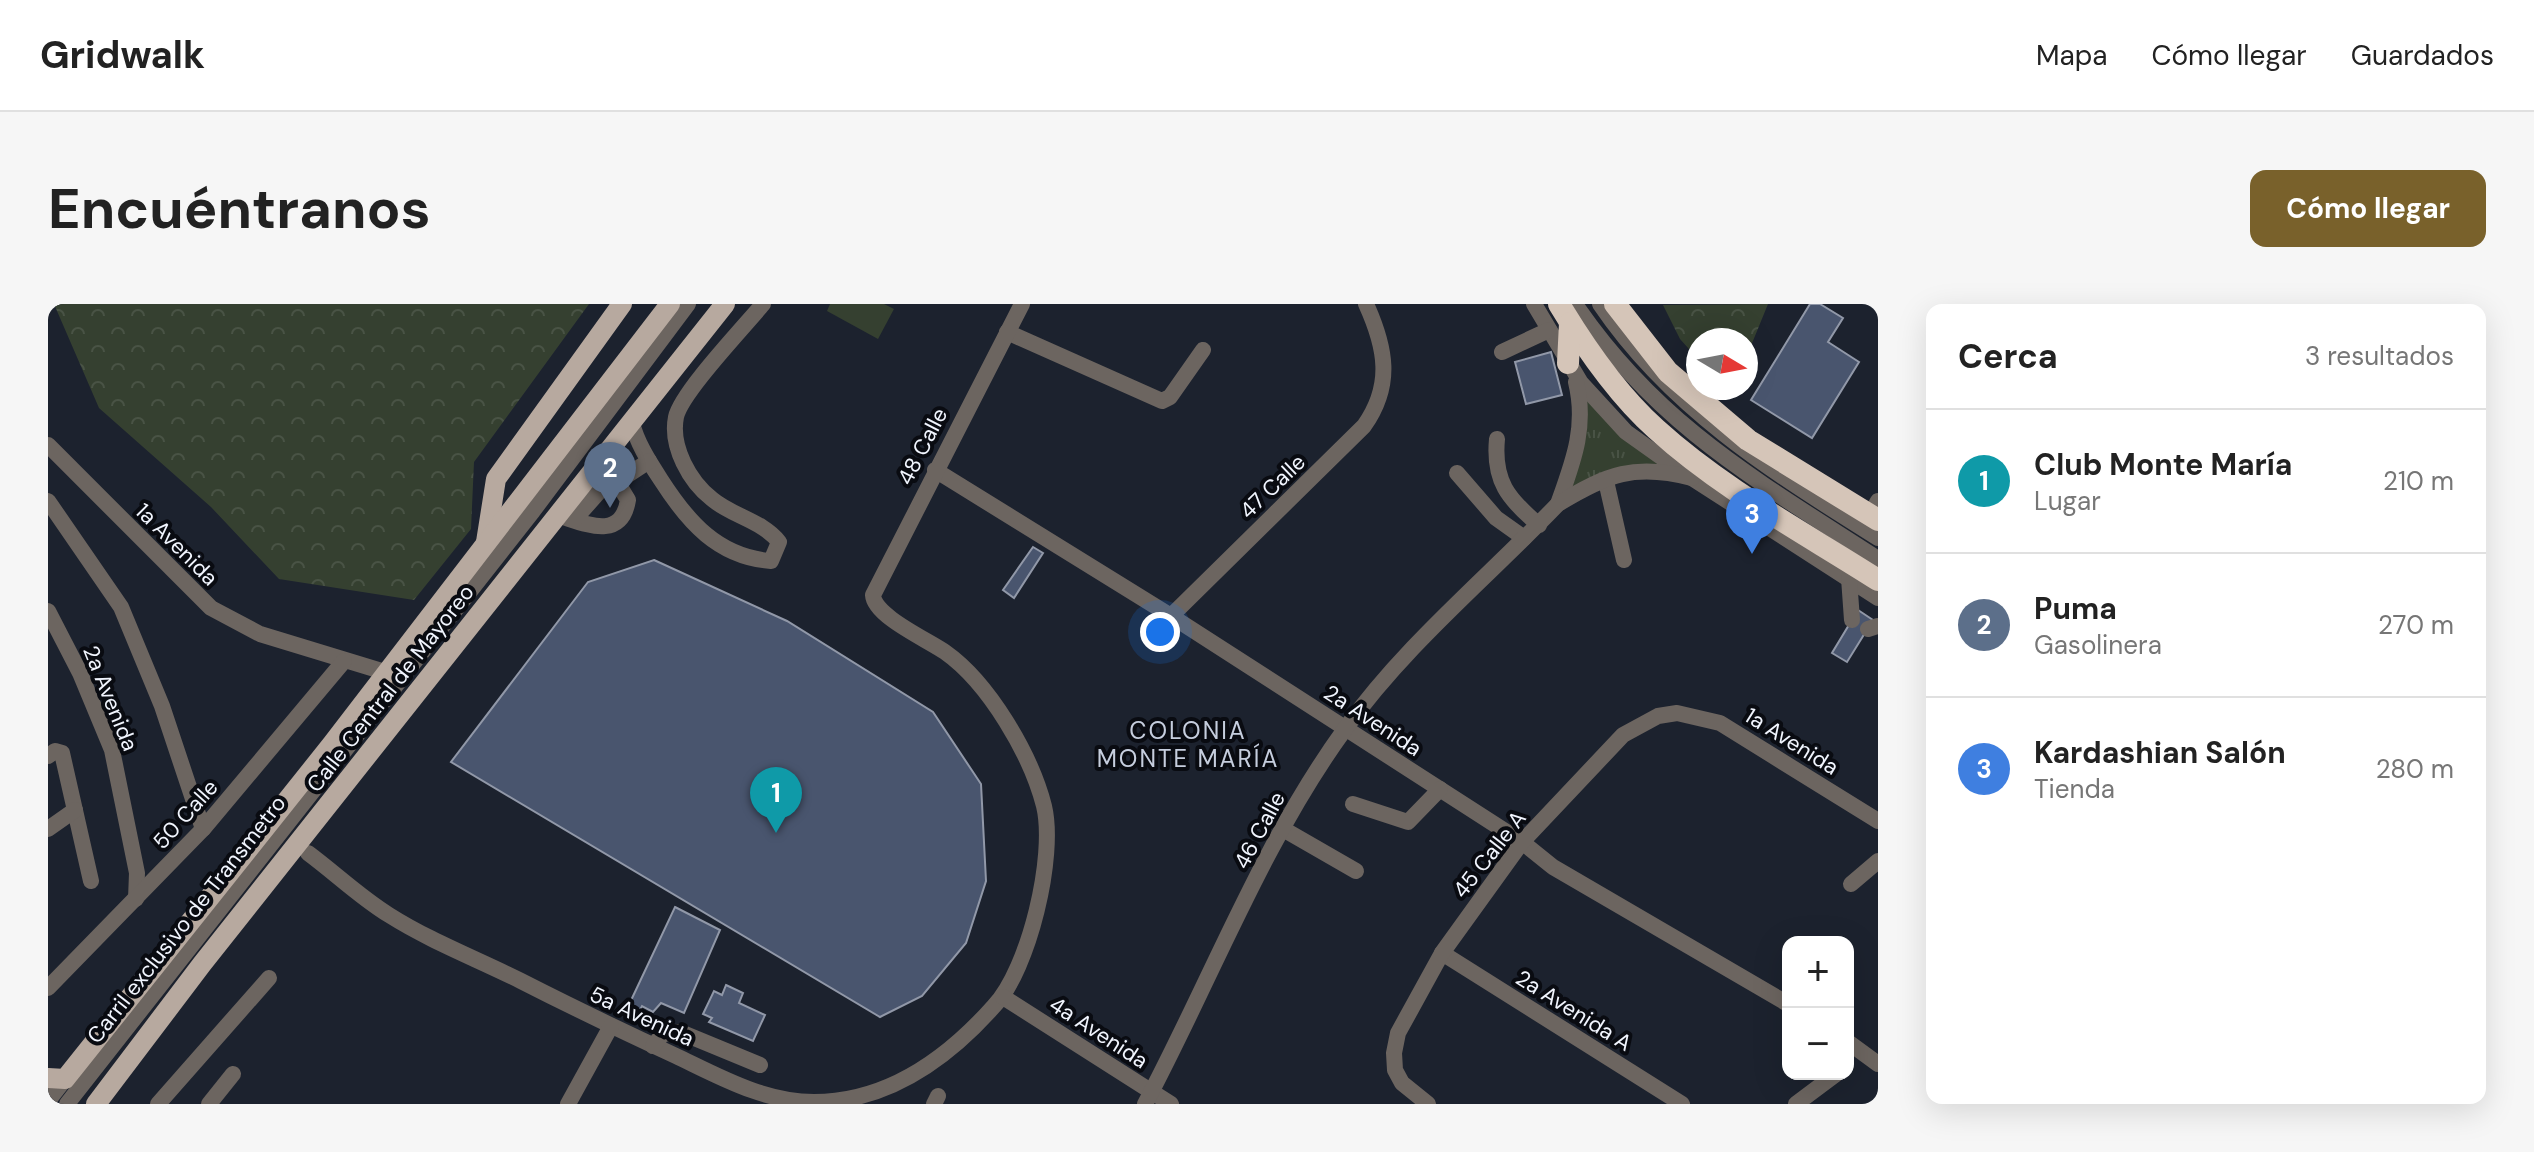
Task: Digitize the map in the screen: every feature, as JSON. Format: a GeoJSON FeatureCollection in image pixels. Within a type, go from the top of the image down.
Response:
{"type":"FeatureCollection","features":[{"type":"Feature","properties":{"kind":"highway"},"geometry":{"type":"LineString","coordinates":[[1615,304],[1668,372],[1738,432],[1875,512]]}},
{"type":"Feature","properties":{"kind":"highway"},"geometry":{"type":"LineString","coordinates":[[1564,315],[1571,368]]}},
{"type":"Feature","properties":{"kind":"highway"},"geometry":{"type":"LineString","coordinates":[[1564,315],[1605,373],[1653,427],[1702,468],[1878,580]]}},
{"type":"Feature","properties":{"kind":"main road"},"geometry":{"type":"LineString","coordinates":[[486,544],[496,479],[622,304]]}},
{"type":"Feature","properties":{"kind":"main road","name":"Calle Central de Mayoreo"},"geometry":{"type":"LineString","coordinates":[[56,1078],[388,673],[670,304]]}},
{"type":"Feature","properties":{"kind":"main road","name":"Calle Central de Mayoreo"},"geometry":{"type":"LineString","coordinates":[[96,1104],[566,517],[602,457],[725,304]]}},
{"type":"Feature","properties":{"kind":"street","name":"Carril exclusivo de Transmetro"},"geometry":{"type":"LineString","coordinates":[[67,1104],[533,511],[688,304]]}},
{"type":"Feature","properties":{"kind":"street"},"geometry":{"type":"LineString","coordinates":[[631,420],[636,442],[686,518],[716,544],[749,560],[771,561],[777,553],[779,542],[771,531],[728,511],[696,486],[678,452],[675,434],[682,404],[763,304]]}},
{"type":"Feature","properties":{"kind":"street","name":"48 Calle"},"geometry":{"type":"LineString","coordinates":[[1003,997],[1028,940],[1046,859],[1045,808],[1026,761],[991,699],[946,653],[879,610],[873,595],[1022,304]]}},
{"type":"Feature","properties":{"kind":"street","name":"47 Calle"},"geometry":{"type":"LineString","coordinates":[[1171,616],[1374,413],[1385,376],[1378,331],[1366,304]]}},
{"type":"Feature","properties":{"kind":"street"},"geometry":{"type":"LineString","coordinates":[[1534,304],[1564,315],[1617,361],[1669,416],[1724,458],[1878,559]]}},
{"type":"Feature","properties":{"kind":"street"},"geometry":{"type":"LineString","coordinates":[[1600,304],[1656,376],[1676,396],[1751,456],[1878,538]]}},
{"type":"Feature","properties":{"kind":"street"},"geometry":{"type":"LineString","coordinates":[[1502,352],[1564,315]]}},
{"type":"Feature","properties":{"kind":"street"},"geometry":{"type":"LineString","coordinates":[[1007,332],[1162,401],[1170,397],[1203,350]]}},
{"type":"Feature","properties":{"kind":"street"},"geometry":{"type":"LineString","coordinates":[[1571,368],[1626,432],[1878,598]]}},
{"type":"Feature","properties":{"kind":"street","name":"46 Calle"},"geometry":{"type":"LineString","coordinates":[[1558,504],[1581,435],[1580,398],[1571,368]]}},
{"type":"Feature","properties":{"kind":"street"},"geometry":{"type":"LineString","coordinates":[[1497,439],[1495,459],[1503,491],[1539,525]]}},
{"type":"Feature","properties":{"kind":"street","name":"1a Avenida"},"geometry":{"type":"LineString","coordinates":[[48,445],[211,608],[260,634],[388,673]]}},
{"type":"Feature","properties":{"kind":"street"},"geometry":{"type":"LineString","coordinates":[[566,517],[604,529],[613,526],[626,510],[628,500],[602,457]]}},
{"type":"Feature","properties":{"kind":"street"},"geometry":{"type":"LineString","coordinates":[[566,517],[615,479],[649,461]]}},
{"type":"Feature","properties":{"kind":"street","name":"46 Calle"},"geometry":{"type":"LineString","coordinates":[[1148,1098],[1283,829],[1345,728],[1384,680],[1558,504],[1606,481],[1645,469],[1692,478]]}},
{"type":"Feature","properties":{"kind":"street","name":"2a Avenida"},"geometry":{"type":"LineString","coordinates":[[935,470],[1171,616],[1522,842],[1553,867],[1782,1001]]}},
{"type":"Feature","properties":{"kind":"street"},"geometry":{"type":"LineString","coordinates":[[1457,473],[1496,518],[1524,538]]}},
{"type":"Feature","properties":{"kind":"street"},"geometry":{"type":"LineString","coordinates":[[1606,481],[1624,560]]}},
{"type":"Feature","properties":{"kind":"street"},"geometry":{"type":"LineString","coordinates":[[48,501],[121,607],[162,706],[203,829]]}},
{"type":"Feature","properties":{"kind":"street"},"geometry":{"type":"LineString","coordinates":[[1849,578],[1852,620]]}},
{"type":"Feature","properties":{"kind":"street","name":"2a Avenida"},"geometry":{"type":"LineString","coordinates":[[48,611],[80,673],[112,750],[137,873],[136,899]]}},
{"type":"Feature","properties":{"kind":"street","name":"50 Calle"},"geometry":{"type":"LineString","coordinates":[[48,988],[203,829],[344,661]]}},
{"type":"Feature","properties":{"kind":"street","name":"1a Avenida"},"geometry":{"type":"LineString","coordinates":[[1677,713],[1720,723],[1878,821]]}},
{"type":"Feature","properties":{"kind":"street","name":"45 Calle A"},"geometry":{"type":"LineString","coordinates":[[1428,1104],[1402,1083],[1395,1070],[1394,1053],[1398,1033],[1442,953],[1522,842],[1623,735],[1658,716],[1677,713]]}},
{"type":"Feature","properties":{"kind":"street"},"geometry":{"type":"LineString","coordinates":[[48,756],[55,751],[62,753],[91,881]]}},
{"type":"Feature","properties":{"kind":"street"},"geometry":{"type":"LineString","coordinates":[[1353,804],[1408,822],[1440,789]]}},
{"type":"Feature","properties":{"kind":"street"},"geometry":{"type":"LineString","coordinates":[[48,829],[75,810]]}},
{"type":"Feature","properties":{"kind":"street"},"geometry":{"type":"LineString","coordinates":[[1283,829],[1356,871]]}},
{"type":"Feature","properties":{"kind":"street","name":"5a Avenida"},"geometry":{"type":"LineString","coordinates":[[308,853],[389,915],[756,1099],[814,1102],[871,1095],[927,1069],[973,1030],[1003,997]]}},
{"type":"Feature","properties":{"kind":"street"},"geometry":{"type":"LineString","coordinates":[[1851,884],[1878,861]]}},
{"type":"Feature","properties":{"kind":"street","name":"2a Avenida A"},"geometry":{"type":"LineString","coordinates":[[1442,953],[1682,1104]]}},
{"type":"Feature","properties":{"kind":"street"},"geometry":{"type":"LineString","coordinates":[[158,1104],[269,978]]}},
{"type":"Feature","properties":{"kind":"street","name":"4a Avenida"},"geometry":{"type":"LineString","coordinates":[[1003,997],[1148,1098],[1171,1104]]}},
{"type":"Feature","properties":{"kind":"street"},"geometry":{"type":"LineString","coordinates":[[568,1104],[611,1026]]}},
{"type":"Feature","properties":{"kind":"street"},"geometry":{"type":"LineString","coordinates":[[653,1046],[663,1034],[680,1032],[760,1065]]}},
{"type":"Feature","properties":{"kind":"street"},"geometry":{"type":"LineString","coordinates":[[1854,1046],[1878,1064]]}},
{"type":"Feature","properties":{"kind":"street"},"geometry":{"type":"LineString","coordinates":[[1854,1060],[1863,1053]]}},
{"type":"Feature","properties":{"kind":"street"},"geometry":{"type":"LineString","coordinates":[[209,1104],[233,1074]]}},
{"type":"Feature","properties":{"kind":"street","name":"Calle Central de Mayoreo"},"geometry":{"type":"LineString","coordinates":[[48,1101],[56,1078]]}},
{"type":"Feature","properties":{"kind":"street"},"geometry":{"type":"LineString","coordinates":[[1796,1104],[1828,1080]]}},
{"type":"Feature","properties":{"kind":"green space"},"geometry":{"type":"Polygon","coordinates":[[[54,304],[589,304],[474,462],[471,529],[414,600],[279,579],[211,507],[99,408],[54,304]]]}},
{"type":"Feature","properties":{"kind":"green space"},"geometry":{"type":"Polygon","coordinates":[[[830,304],[884,304],[894,309],[878,339],[827,311],[830,304]]]}},
{"type":"Feature","properties":{"kind":"green space"},"geometry":{"type":"Polygon","coordinates":[[[1768,304],[1758,329],[1686,328],[1686,346],[1663,305],[1768,304]]]}},
{"type":"Feature","properties":{"kind":"green space"},"geometry":{"type":"Polygon","coordinates":[[[1583,396],[1664,467],[1558,504],[1583,396]]]}},
{"type":"Feature","properties":{"kind":"building"},"geometry":{"type":"Polygon","coordinates":[[[1810,304],[1820,304],[1843,318],[1828,342],[1859,362],[1812,438],[1751,400],[1758,400],[1758,389],[1810,304]]]}},
{"type":"Feature","properties":{"kind":"building"},"geometry":{"type":"Polygon","coordinates":[[[1551,352],[1562,395],[1526,404],[1515,362],[1551,352]]]}},
{"type":"Feature","properties":{"kind":"building"},"geometry":{"type":"Polygon","coordinates":[[[1033,547],[1043,553],[1014,598],[1003,590],[1033,547]]]}},
{"type":"Feature","properties":{"kind":"building"},"geometry":{"type":"Polygon","coordinates":[[[654,560],[787,621],[933,712],[981,784],[986,881],[966,943],[922,996],[880,1017],[451,762],[588,582],[654,560]]]}},
{"type":"Feature","properties":{"kind":"building"},"geometry":{"type":"Polygon","coordinates":[[[1858,610],[1873,620],[1847,662],[1832,653],[1858,610]]]}},
{"type":"Feature","properties":{"kind":"building"},"geometry":{"type":"Polygon","coordinates":[[[675,907],[720,930],[684,1013],[661,1003],[653,1012],[642,1006],[636,1018],[626,1011],[675,907]]]}},
{"type":"Feature","properties":{"kind":"building"},"geometry":{"type":"Polygon","coordinates":[[[726,985],[743,993],[739,1003],[765,1015],[753,1041],[709,1022],[712,1018],[703,1014],[714,991],[722,995],[726,985]]]}},
{"type":"Feature","properties":{"kind":"place","name":"Puma"},"geometry":{"type":"Point","coordinates":[610,508]}},
{"type":"Feature","properties":{"kind":"place","name":"Kardashian Salón"},"geometry":{"type":"Point","coordinates":[1752,554]}},
{"type":"Feature","properties":{"kind":"place","name":"Club Monte María"},"geometry":{"type":"Point","coordinates":[776,833]}},
{"type":"Feature","properties":{"kind":"district","name":"COLONIA MONTE MARÍA"},"geometry":{"type":"Point","coordinates":[1188,745]}}]}
